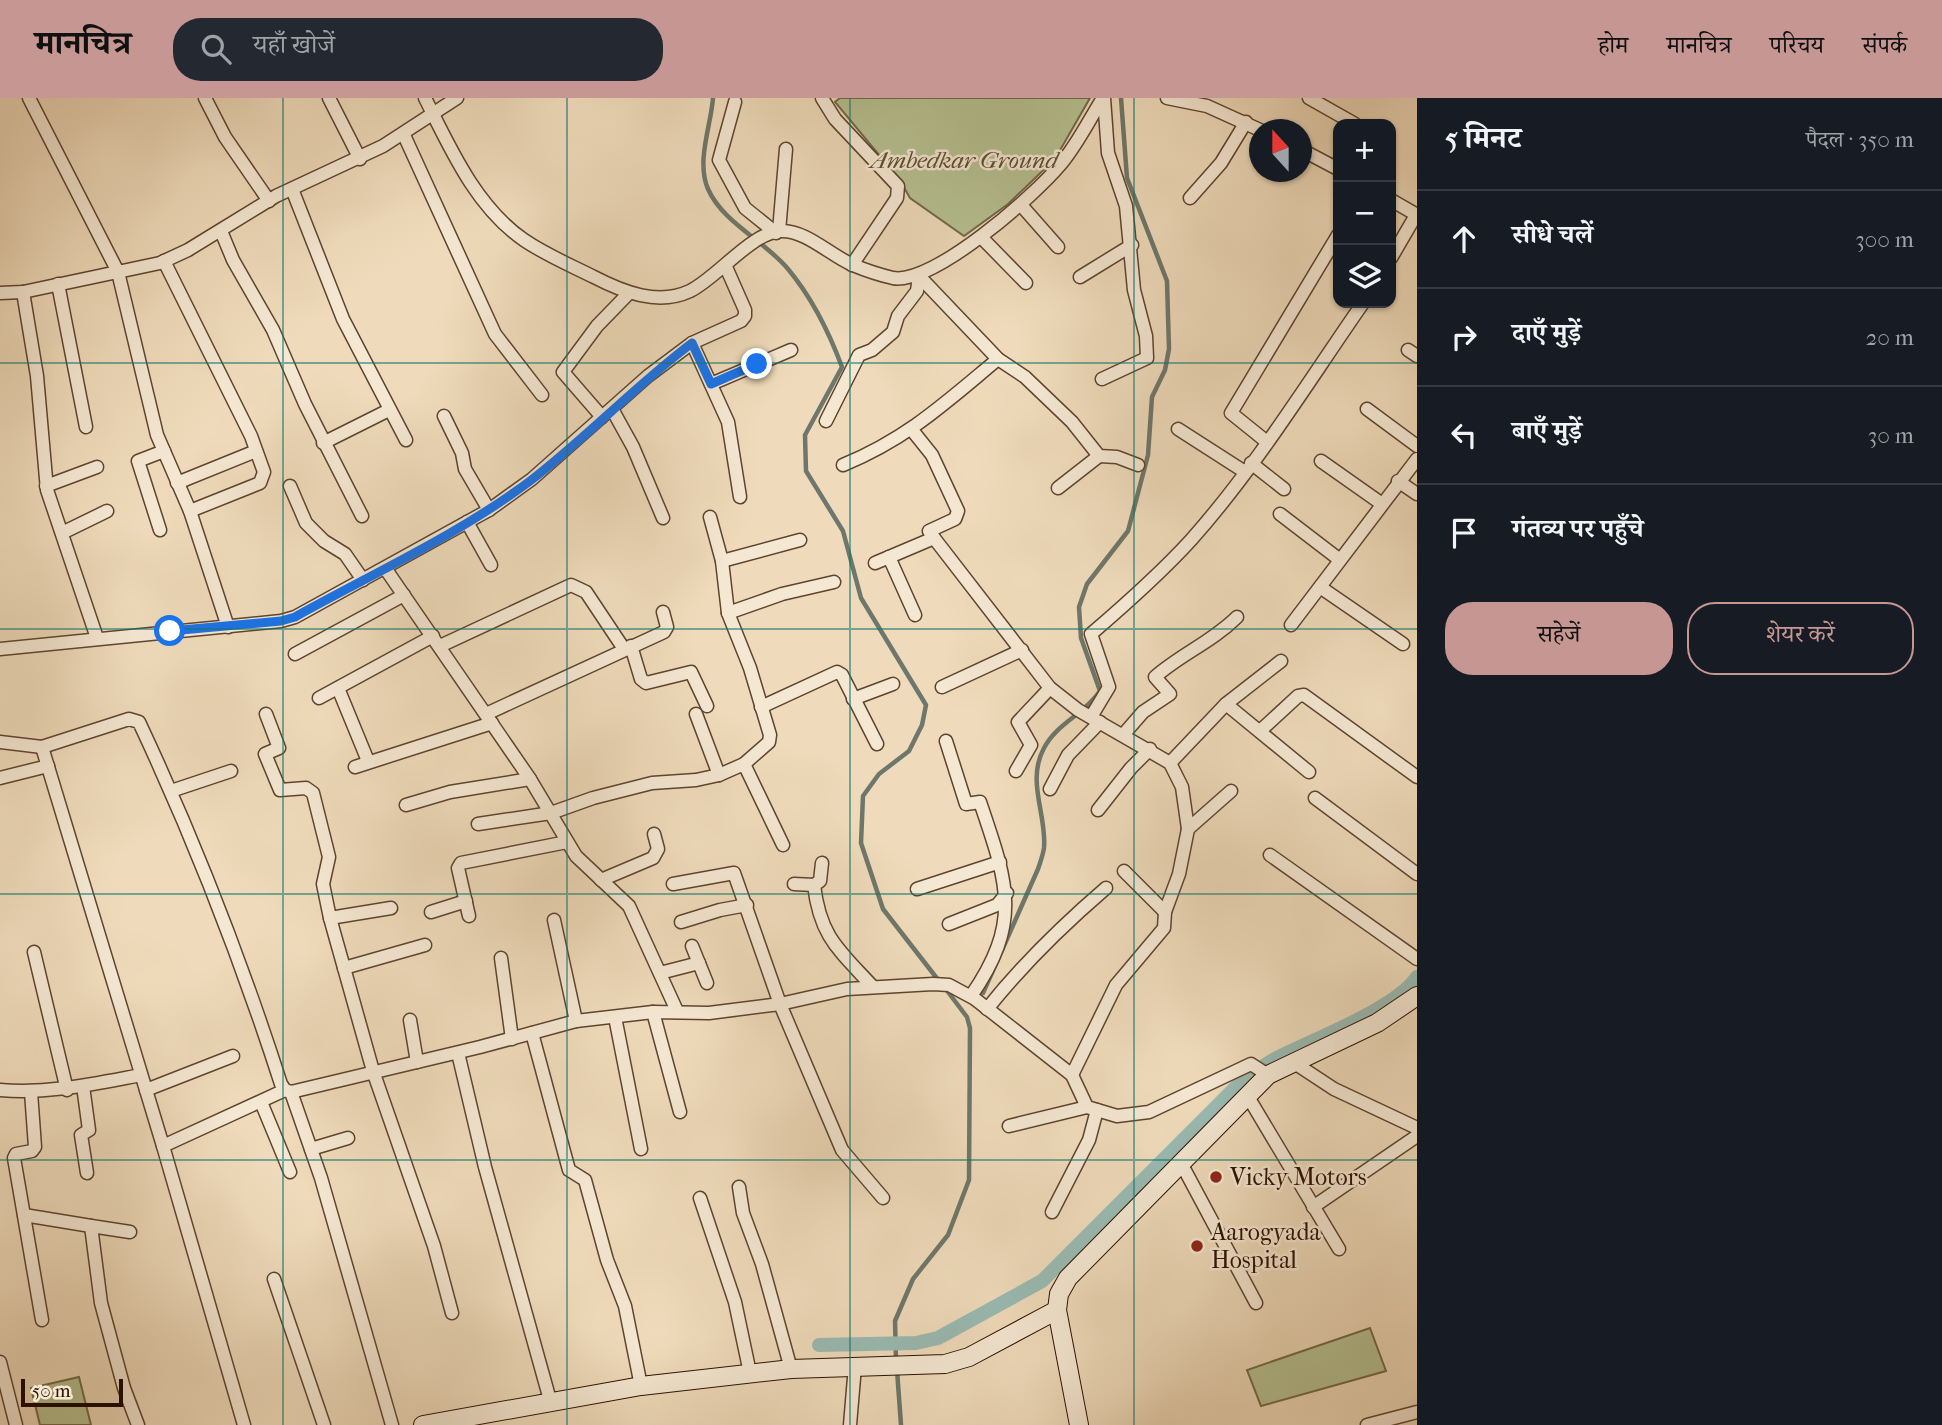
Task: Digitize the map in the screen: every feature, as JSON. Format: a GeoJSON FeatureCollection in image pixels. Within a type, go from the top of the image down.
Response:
{"type":"FeatureCollection","features":[{"type":"Feature","properties":{"kind":"street"},"geometry":{"type":"LineString","coordinates":[[29,98],[118,272],[163,451],[190,511],[229,626]]}},
{"type":"Feature","properties":{"kind":"street"},"geometry":{"type":"LineString","coordinates":[[205,98],[225,137],[269,201]]}},
{"type":"Feature","properties":{"kind":"street"},"geometry":{"type":"LineString","coordinates":[[329,98],[359,159]]}},
{"type":"Feature","properties":{"kind":"street"},"geometry":{"type":"LineString","coordinates":[[425,98],[469,180],[501,220],[545,253],[629,293],[651,297],[689,291],[726,267],[752,242],[776,233],[796,234],[852,265],[892,278],[919,276],[981,236],[1021,205],[1061,164],[1104,98]]}},
{"type":"Feature","properties":{"kind":"street"},"geometry":{"type":"LineString","coordinates":[[0,293],[23,292],[163,261],[269,201],[404,135],[457,98]]}},
{"type":"Feature","properties":{"kind":"street"},"geometry":{"type":"LineString","coordinates":[[822,98],[835,119],[898,186],[897,198],[852,265]]}},
{"type":"Feature","properties":{"kind":"street"},"geometry":{"type":"LineString","coordinates":[[1102,379],[1147,358],[1146,336],[1134,290],[1132,245],[1126,206],[1108,153],[1104,98]]}},
{"type":"Feature","properties":{"kind":"street"},"geometry":{"type":"LineString","coordinates":[[1167,98],[1209,102],[1249,124]]}},
{"type":"Feature","properties":{"kind":"street"},"geometry":{"type":"LineString","coordinates":[[1309,98],[1346,119]]}},
{"type":"Feature","properties":{"kind":"street"},"geometry":{"type":"LineString","coordinates":[[735,102],[719,160],[745,208],[776,233]]}},
{"type":"Feature","properties":{"kind":"street"},"geometry":{"type":"LineString","coordinates":[[1190,198],[1221,163],[1246,122]]}},
{"type":"Feature","properties":{"kind":"street"},"geometry":{"type":"LineString","coordinates":[[404,135],[495,334],[542,395]]}},
{"type":"Feature","properties":{"kind":"street"},"geometry":{"type":"LineString","coordinates":[[776,233],[786,149]]}},
{"type":"Feature","properties":{"kind":"street"},"geometry":{"type":"LineString","coordinates":[[1312,156],[1333,166]]}},
{"type":"Feature","properties":{"kind":"street"},"geometry":{"type":"LineString","coordinates":[[292,189],[325,279],[389,411],[406,440]]}},
{"type":"Feature","properties":{"kind":"street"},"geometry":{"type":"LineString","coordinates":[[1396,203],[1417,215],[1396,250]]}},
{"type":"Feature","properties":{"kind":"street"},"geometry":{"type":"LineString","coordinates":[[1021,205],[1058,247]]}},
{"type":"Feature","properties":{"kind":"street"},"geometry":{"type":"LineString","coordinates":[[220,231],[233,260],[273,330],[323,443],[362,516]]}},
{"type":"Feature","properties":{"kind":"street"},"geometry":{"type":"LineString","coordinates":[[981,236],[1026,283]]}},
{"type":"Feature","properties":{"kind":"street"},"geometry":{"type":"LineString","coordinates":[[1267,442],[1231,413],[1333,243]]}},
{"type":"Feature","properties":{"kind":"street"},"geometry":{"type":"LineString","coordinates":[[1080,277],[1132,245]]}},
{"type":"Feature","properties":{"kind":"street"},"geometry":{"type":"LineString","coordinates":[[163,261],[199,328],[264,472],[260,483],[190,511]]}},
{"type":"Feature","properties":{"kind":"street"},"geometry":{"type":"LineString","coordinates":[[0,649],[295,617],[489,510],[532,479],[692,343],[745,316],[726,267]]}},
{"type":"Feature","properties":{"kind":"street"},"geometry":{"type":"LineString","coordinates":[[919,276],[998,359],[1025,377],[1072,422],[1099,456]]}},
{"type":"Feature","properties":{"kind":"street"},"geometry":{"type":"LineString","coordinates":[[826,421],[859,355],[872,350],[893,331],[898,316],[918,291],[919,276]]}},
{"type":"Feature","properties":{"kind":"street"},"geometry":{"type":"LineString","coordinates":[[58,284],[86,427]]}},
{"type":"Feature","properties":{"kind":"street"},"geometry":{"type":"LineString","coordinates":[[23,292],[37,376],[46,486],[97,638]]}},
{"type":"Feature","properties":{"kind":"street"},"geometry":{"type":"LineString","coordinates":[[629,293],[597,326],[563,372],[607,413],[634,447],[663,518]]}},
{"type":"Feature","properties":{"kind":"street"},"geometry":{"type":"LineString","coordinates":[[1050,789],[1089,716],[1109,687],[1091,634],[1155,578],[1193,538],[1267,442],[1360,308]]}},
{"type":"Feature","properties":{"kind":"street"},"geometry":{"type":"LineString","coordinates":[[692,343],[729,422],[740,497]]}},
{"type":"Feature","properties":{"kind":"street"},"geometry":{"type":"LineString","coordinates":[[711,384],[791,350]]}},
{"type":"Feature","properties":{"kind":"street"},"geometry":{"type":"LineString","coordinates":[[843,465],[883,449],[912,430],[998,359]]}},
{"type":"Feature","properties":{"kind":"street"},"geometry":{"type":"LineString","coordinates":[[1367,409],[1417,446]]}},
{"type":"Feature","properties":{"kind":"street"},"geometry":{"type":"LineString","coordinates":[[323,443],[389,411]]}},
{"type":"Feature","properties":{"kind":"street"},"geometry":{"type":"LineString","coordinates":[[444,416],[464,457],[466,469],[489,510]]}},
{"type":"Feature","properties":{"kind":"street"},"geometry":{"type":"LineString","coordinates":[[1178,429],[1284,489]]}},
{"type":"Feature","properties":{"kind":"street"},"geometry":{"type":"LineString","coordinates":[[912,430],[932,455],[958,511],[954,519],[929,531],[934,538],[1050,688],[1089,716],[1170,763],[1182,787],[1188,829],[1179,874],[1165,912],[1164,928],[1115,985],[1072,1075]]}},
{"type":"Feature","properties":{"kind":"street"},"geometry":{"type":"LineString","coordinates":[[160,530],[138,461],[163,451]]}},
{"type":"Feature","properties":{"kind":"street"},"geometry":{"type":"LineString","coordinates":[[177,483],[256,451]]}},
{"type":"Feature","properties":{"kind":"street"},"geometry":{"type":"LineString","coordinates":[[1058,488],[1099,456],[1117,457],[1138,465]]}},
{"type":"Feature","properties":{"kind":"street"},"geometry":{"type":"LineString","coordinates":[[1291,625],[1417,459]]}},
{"type":"Feature","properties":{"kind":"street"},"geometry":{"type":"LineString","coordinates":[[1321,461],[1382,504]]}},
{"type":"Feature","properties":{"kind":"street"},"geometry":{"type":"LineString","coordinates":[[46,486],[97,467]]}},
{"type":"Feature","properties":{"kind":"street"},"geometry":{"type":"LineString","coordinates":[[1398,481],[1417,494]]}},
{"type":"Feature","properties":{"kind":"street"},"geometry":{"type":"LineString","coordinates":[[290,486],[306,523],[324,541],[345,554],[363,580]]}},
{"type":"Feature","properties":{"kind":"street"},"geometry":{"type":"LineString","coordinates":[[62,533],[107,511]]}},
{"type":"Feature","properties":{"kind":"street"},"geometry":{"type":"LineString","coordinates":[[1280,514],[1340,560]]}},
{"type":"Feature","properties":{"kind":"street"},"geometry":{"type":"LineString","coordinates":[[478,824],[551,813],[593,798],[652,783],[696,780],[719,775],[744,764],[769,742],[761,707],[728,614],[722,561],[710,517]]}},
{"type":"Feature","properties":{"kind":"street"},"geometry":{"type":"LineString","coordinates":[[467,522],[491,565]]}},
{"type":"Feature","properties":{"kind":"street"},"geometry":{"type":"LineString","coordinates":[[875,563],[934,538]]}},
{"type":"Feature","properties":{"kind":"street"},"geometry":{"type":"LineString","coordinates":[[722,561],[800,540]]}},
{"type":"Feature","properties":{"kind":"street"},"geometry":{"type":"LineString","coordinates":[[890,557],[915,615]]}},
{"type":"Feature","properties":{"kind":"street"},"geometry":{"type":"LineString","coordinates":[[385,568],[530,779],[576,856],[629,906],[677,1011]]}},
{"type":"Feature","properties":{"kind":"street"},"geometry":{"type":"LineString","coordinates":[[728,614],[782,594],[834,582]]}},
{"type":"Feature","properties":{"kind":"street"},"geometry":{"type":"LineString","coordinates":[[319,698],[437,641],[572,585],[586,592],[627,648],[641,679],[646,683],[691,672],[719,775]]}},
{"type":"Feature","properties":{"kind":"street"},"geometry":{"type":"LineString","coordinates":[[1320,587],[1403,644]]}},
{"type":"Feature","properties":{"kind":"street"},"geometry":{"type":"LineString","coordinates":[[295,654],[404,595]]}},
{"type":"Feature","properties":{"kind":"street"},"geometry":{"type":"LineString","coordinates":[[355,767],[422,747],[489,718],[664,632],[667,622],[663,612]]}},
{"type":"Feature","properties":{"kind":"street"},"geometry":{"type":"LineString","coordinates":[[1124,735],[1143,712],[1170,694],[1155,677],[1179,656],[1223,631],[1237,617]]}},
{"type":"Feature","properties":{"kind":"street"},"geometry":{"type":"LineString","coordinates":[[942,687],[1022,650]]}},
{"type":"Feature","properties":{"kind":"street"},"geometry":{"type":"LineString","coordinates":[[1170,763],[1226,704],[1281,661]]}},
{"type":"Feature","properties":{"kind":"street"},"geometry":{"type":"LineString","coordinates":[[761,707],[830,672],[842,675],[877,744]]}},
{"type":"Feature","properties":{"kind":"street"},"geometry":{"type":"LineString","coordinates":[[853,699],[893,684]]}},
{"type":"Feature","properties":{"kind":"street"},"geometry":{"type":"LineString","coordinates":[[338,688],[368,761]]}},
{"type":"Feature","properties":{"kind":"street"},"geometry":{"type":"LineString","coordinates":[[1016,771],[1031,745],[1018,722],[1050,688]]}},
{"type":"Feature","properties":{"kind":"street"},"geometry":{"type":"LineString","coordinates":[[1260,731],[1298,696],[1304,695],[1417,778]]}},
{"type":"Feature","properties":{"kind":"street"},"geometry":{"type":"LineString","coordinates":[[1226,704],[1309,772]]}},
{"type":"Feature","properties":{"kind":"street"},"geometry":{"type":"LineString","coordinates":[[265,714],[279,748],[265,754],[275,785],[280,790],[306,788],[313,793],[329,857],[323,889],[330,918],[373,1071],[433,1246],[452,1313]]}},
{"type":"Feature","properties":{"kind":"street"},"geometry":{"type":"LineString","coordinates":[[0,742],[42,747],[128,719],[135,720],[171,791],[311,1149],[392,1425]]}},
{"type":"Feature","properties":{"kind":"street"},"geometry":{"type":"LineString","coordinates":[[946,741],[966,804],[980,802],[1007,892],[1007,912],[1000,940],[985,976],[971,996]]}},
{"type":"Feature","properties":{"kind":"street"},"geometry":{"type":"LineString","coordinates":[[42,747],[244,1425]]}},
{"type":"Feature","properties":{"kind":"street"},"geometry":{"type":"LineString","coordinates":[[1098,810],[1131,768],[1150,750]]}},
{"type":"Feature","properties":{"kind":"street"},"geometry":{"type":"LineString","coordinates":[[744,764],[783,845]]}},
{"type":"Feature","properties":{"kind":"street"},"geometry":{"type":"LineString","coordinates":[[0,778],[48,766]]}},
{"type":"Feature","properties":{"kind":"street"},"geometry":{"type":"LineString","coordinates":[[171,791],[231,771]]}},
{"type":"Feature","properties":{"kind":"street"},"geometry":{"type":"LineString","coordinates":[[406,805],[450,792],[530,779]]}},
{"type":"Feature","properties":{"kind":"street"},"geometry":{"type":"LineString","coordinates":[[1188,829],[1231,791]]}},
{"type":"Feature","properties":{"kind":"street"},"geometry":{"type":"LineString","coordinates":[[1315,798],[1417,874]]}},
{"type":"Feature","properties":{"kind":"street"},"geometry":{"type":"LineString","coordinates":[[601,880],[653,858],[658,849],[654,834]]}},
{"type":"Feature","properties":{"kind":"street"},"geometry":{"type":"LineString","coordinates":[[469,916],[458,868],[461,863],[567,842]]}},
{"type":"Feature","properties":{"kind":"street"},"geometry":{"type":"LineString","coordinates":[[1270,855],[1417,959]]}},
{"type":"Feature","properties":{"kind":"street"},"geometry":{"type":"LineString","coordinates":[[917,889],[1000,862]]}},
{"type":"Feature","properties":{"kind":"street"},"geometry":{"type":"LineString","coordinates":[[794,884],[814,885],[820,881],[822,863]]}},
{"type":"Feature","properties":{"kind":"street"},"geometry":{"type":"LineString","coordinates":[[1124,871],[1165,912]]}},
{"type":"Feature","properties":{"kind":"street"},"geometry":{"type":"LineString","coordinates":[[673,884],[731,872],[736,877],[780,1004],[842,1150],[883,1198]]}},
{"type":"Feature","properties":{"kind":"street"},"geometry":{"type":"LineString","coordinates":[[814,885],[817,915],[826,932],[873,987]]}},
{"type":"Feature","properties":{"kind":"street"},"geometry":{"type":"LineString","coordinates":[[987,1009],[1025,966],[1106,888]]}},
{"type":"Feature","properties":{"kind":"street"},"geometry":{"type":"LineString","coordinates":[[949,924],[997,905],[1007,892]]}},
{"type":"Feature","properties":{"kind":"street"},"geometry":{"type":"LineString","coordinates":[[431,912],[466,901]]}},
{"type":"Feature","properties":{"kind":"street"},"geometry":{"type":"LineString","coordinates":[[681,922],[747,905]]}},
{"type":"Feature","properties":{"kind":"street"},"geometry":{"type":"LineString","coordinates":[[330,918],[391,908]]}},
{"type":"Feature","properties":{"kind":"street"},"geometry":{"type":"LineString","coordinates":[[554,920],[576,1021]]}},
{"type":"Feature","properties":{"kind":"street"},"geometry":{"type":"LineString","coordinates":[[344,968],[425,945]]}},
{"type":"Feature","properties":{"kind":"street"},"geometry":{"type":"LineString","coordinates":[[692,946],[707,983]]}},
{"type":"Feature","properties":{"kind":"street"},"geometry":{"type":"LineString","coordinates":[[34,952],[67,1090]]}},
{"type":"Feature","properties":{"kind":"street"},"geometry":{"type":"LineString","coordinates":[[500,958],[512,1039]]}},
{"type":"Feature","properties":{"kind":"street"},"geometry":{"type":"LineString","coordinates":[[660,973],[699,963]]}},
{"type":"Feature","properties":{"kind":"street"},"geometry":{"type":"LineString","coordinates":[[163,1146],[288,1091],[458,1053],[576,1021],[653,1012],[709,1013],[780,1004],[873,987],[950,985],[971,996],[1072,1075],[1092,1109],[1089,1140],[1052,1212]]}},
{"type":"Feature","properties":{"kind":"street"},"geometry":{"type":"LineString","coordinates":[[1079,1425],[1057,1310],[1059,1294],[1068,1278],[1247,1095],[1262,1071],[1293,1062],[1377,1023],[1417,996]]}},
{"type":"Feature","properties":{"kind":"street"},"geometry":{"type":"LineString","coordinates":[[653,1012],[680,1112]]}},
{"type":"Feature","properties":{"kind":"street"},"geometry":{"type":"LineString","coordinates":[[615,1017],[641,1149]]}},
{"type":"Feature","properties":{"kind":"street"},"geometry":{"type":"LineString","coordinates":[[410,1020],[417,1062]]}},
{"type":"Feature","properties":{"kind":"street"},"geometry":{"type":"LineString","coordinates":[[532,1033],[569,1170],[585,1180],[607,1260],[625,1306],[641,1385]]}},
{"type":"Feature","properties":{"kind":"street"},"geometry":{"type":"LineString","coordinates":[[458,1053],[485,1167],[550,1401]]}},
{"type":"Feature","properties":{"kind":"street"},"geometry":{"type":"LineString","coordinates":[[146,1090],[233,1056]]}},
{"type":"Feature","properties":{"kind":"street"},"geometry":{"type":"LineString","coordinates":[[1293,1062],[1334,1089],[1417,1128]]}},
{"type":"Feature","properties":{"kind":"street"},"geometry":{"type":"LineString","coordinates":[[1009,1126],[1092,1109],[1117,1116],[1149,1112],[1251,1064],[1262,1071]]}},
{"type":"Feature","properties":{"kind":"street"},"geometry":{"type":"LineString","coordinates":[[0,1090],[67,1090],[141,1075]]}},
{"type":"Feature","properties":{"kind":"street"},"geometry":{"type":"LineString","coordinates":[[83,1086],[89,1130],[81,1137],[87,1173]]}},
{"type":"Feature","properties":{"kind":"street"},"geometry":{"type":"LineString","coordinates":[[31,1092],[35,1147],[32,1151],[16,1154],[14,1158],[42,1320]]}},
{"type":"Feature","properties":{"kind":"street"},"geometry":{"type":"LineString","coordinates":[[1247,1095],[1339,1249]]}},
{"type":"Feature","properties":{"kind":"street"},"geometry":{"type":"LineString","coordinates":[[261,1102],[289,1172]]}},
{"type":"Feature","properties":{"kind":"street"},"geometry":{"type":"LineString","coordinates":[[1313,1207],[1417,1136]]}},
{"type":"Feature","properties":{"kind":"street"},"geometry":{"type":"LineString","coordinates":[[311,1149],[348,1138]]}},
{"type":"Feature","properties":{"kind":"street"},"geometry":{"type":"LineString","coordinates":[[1181,1163],[1256,1303]]}},
{"type":"Feature","properties":{"kind":"street"},"geometry":{"type":"LineString","coordinates":[[739,1187],[743,1213],[765,1274],[791,1368]]}},
{"type":"Feature","properties":{"kind":"street"},"geometry":{"type":"LineString","coordinates":[[700,1198],[735,1302],[750,1373]]}},
{"type":"Feature","properties":{"kind":"street"},"geometry":{"type":"LineString","coordinates":[[24,1215],[130,1232]]}},
{"type":"Feature","properties":{"kind":"street"},"geometry":{"type":"LineString","coordinates":[[91,1226],[101,1303],[124,1388],[138,1425]]}},
{"type":"Feature","properties":{"kind":"street"},"geometry":{"type":"LineString","coordinates":[[274,1279],[324,1425]]}},
{"type":"Feature","properties":{"kind":"street"},"geometry":{"type":"LineString","coordinates":[[423,1425],[641,1385],[791,1368],[945,1364],[969,1357],[1057,1310]]}},
{"type":"Feature","properties":{"kind":"street"},"geometry":{"type":"LineString","coordinates":[[0,1362],[16,1425]]}},
{"type":"Feature","properties":{"kind":"street"},"geometry":{"type":"LineString","coordinates":[[850,1425],[855,1366]]}},
{"type":"Feature","properties":{"kind":"street"},"geometry":{"type":"LineString","coordinates":[[1367,1425],[1412,1417]]}},
{"type":"Feature","properties":{"kind":"green space","name":"Ambedkar Ground"},"geometry":{"type":"Polygon","coordinates":[[[840,98],[1090,98],[1055,159],[1008,204],[964,236],[910,198],[900,180],[835,102],[840,98]]]}},
{"type":"Feature","properties":{"kind":"green space"},"geometry":{"type":"Polygon","coordinates":[[[1370,1328],[1386,1371],[1261,1406],[1247,1370],[1370,1328]]]}},
{"type":"Feature","properties":{"kind":"green space"},"geometry":{"type":"Polygon","coordinates":[[[79,1377],[91,1425],[40,1425],[31,1388],[79,1377]]]}},
{"type":"Feature","properties":{"kind":"waterway"},"geometry":{"type":"LineString","coordinates":[[713,98],[703,167],[708,189],[724,212],[779,259],[797,280],[820,316],[842,367],[805,435],[806,471],[843,531],[861,598],[926,705],[922,725],[909,751],[879,774],[863,796],[861,843],[883,909],[939,981]]}},
{"type":"Feature","properties":{"kind":"waterway"},"geometry":{"type":"LineString","coordinates":[[983,993],[1043,853],[1044,836],[1037,785],[1039,760],[1056,732],[1087,706],[1100,691],[1081,638],[1079,607],[1087,584],[1128,531],[1148,455],[1152,397],[1165,370],[1169,349],[1167,281],[1127,178],[1121,98]]}},
{"type":"Feature","properties":{"kind":"waterway"},"geometry":{"type":"LineString","coordinates":[[819,1345],[916,1343],[938,1338],[1042,1281],[1243,1081],[1273,1060],[1390,1001],[1417,977]]}},
{"type":"Feature","properties":{"kind":"waterway"},"geometry":{"type":"LineString","coordinates":[[896,1361],[895,1321],[913,1279],[948,1235],[969,1180],[970,1028],[967,1017],[945,988]]}},
{"type":"Feature","properties":{"kind":"waterway"},"geometry":{"type":"LineString","coordinates":[[897,1370],[901,1425]]}},
{"type":"Feature","properties":{"kind":"place","name":"Vicky Motors"},"geometry":{"type":"Point","coordinates":[1216,1177]}},
{"type":"Feature","properties":{"kind":"place","name":"Aarogyada Hospital"},"geometry":{"type":"Point","coordinates":[1197,1246]}},
{"type":"Feature","properties":{"kind":"route"},"geometry":{"type":"LineString","coordinates":[[170,631],[281,621],[295,617],[385,568],[489,510],[532,479],[648,376],[692,343],[711,384],[757,364]]}}]}
